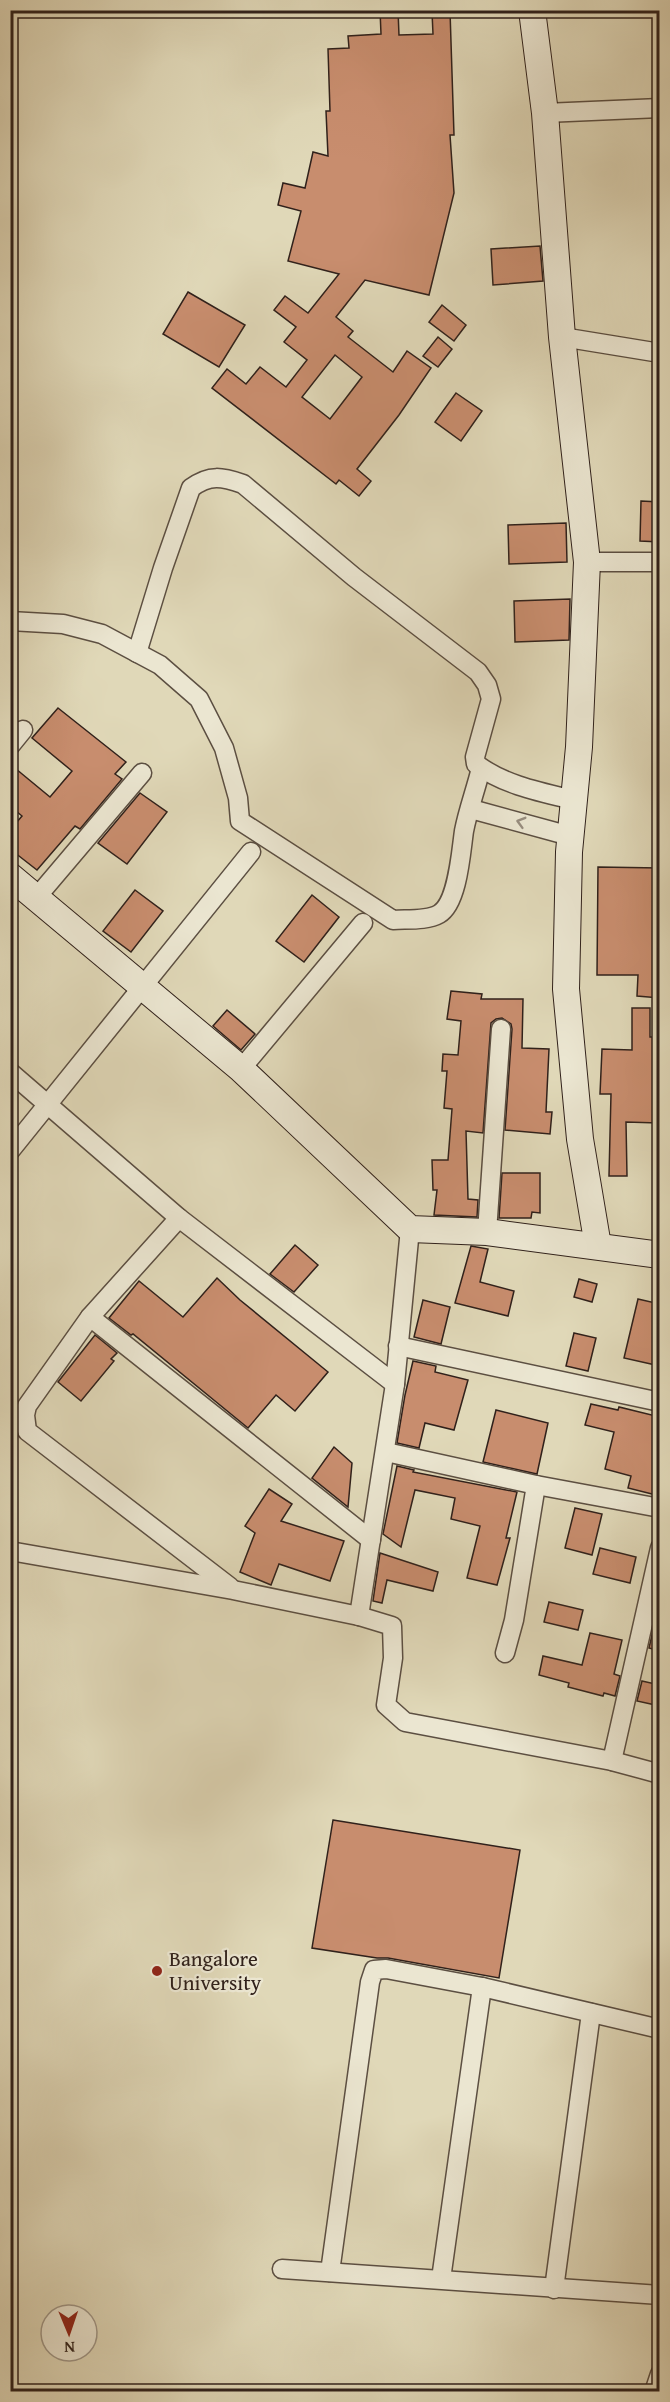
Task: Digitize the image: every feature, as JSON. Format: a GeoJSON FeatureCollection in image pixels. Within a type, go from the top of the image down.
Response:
{"type":"FeatureCollection","features":[{"type":"Feature","properties":{"kind":"street"},"geometry":{"type":"LineString","coordinates":[[532,10],[545,113],[562,337],[587,562],[579,747],[570,836],[566,989],[580,1139],[598,1246]]}},
{"type":"Feature","properties":{"kind":"street"},"geometry":{"type":"LineString","coordinates":[[545,113],[660,108]]}},
{"type":"Feature","properties":{"kind":"street"},"geometry":{"type":"LineString","coordinates":[[562,337],[660,353]]}},
{"type":"Feature","properties":{"kind":"street"},"geometry":{"type":"LineString","coordinates":[[137,653],[191,488],[199,482],[220,476],[243,484],[354,577],[478,672],[487,685],[490,699],[475,758],[476,764],[520,786],[574,800]]}},
{"type":"Feature","properties":{"kind":"street"},"geometry":{"type":"LineString","coordinates":[[587,562],[660,562]]}},
{"type":"Feature","properties":{"kind":"street"},"geometry":{"type":"LineString","coordinates":[[10,621],[63,624],[102,634],[160,665],[199,699],[224,748],[238,798],[240,821],[393,920],[420,919],[440,914],[447,905],[458,878],[465,829],[481,768]]}},
{"type":"Feature","properties":{"kind":"street"},"geometry":{"type":"LineString","coordinates":[[10,746],[23,730]]}},
{"type":"Feature","properties":{"kind":"street"},"geometry":{"type":"LineString","coordinates":[[36,898],[142,773]]}},
{"type":"Feature","properties":{"kind":"street"},"geometry":{"type":"LineString","coordinates":[[471,809],[570,836]]}},
{"type":"Feature","properties":{"kind":"street"},"geometry":{"type":"LineString","coordinates":[[10,1151],[251,852]]}},
{"type":"Feature","properties":{"kind":"street"},"geometry":{"type":"LineString","coordinates":[[10,876],[241,1069],[410,1229],[488,1232],[660,1255]]}},
{"type":"Feature","properties":{"kind":"street"},"geometry":{"type":"LineString","coordinates":[[241,1069],[363,922]]}},
{"type":"Feature","properties":{"kind":"street"},"geometry":{"type":"LineString","coordinates":[[488,1232],[501,1029]]}},
{"type":"Feature","properties":{"kind":"street"},"geometry":{"type":"LineString","coordinates":[[10,1072],[179,1218],[395,1384]]}},
{"type":"Feature","properties":{"kind":"street"},"geometry":{"type":"LineString","coordinates":[[179,1218],[90,1317],[27,1406],[25,1415],[27,1431],[233,1590]]}},
{"type":"Feature","properties":{"kind":"street"},"geometry":{"type":"LineString","coordinates":[[358,1616],[386,1452],[410,1229]]}},
{"type":"Feature","properties":{"kind":"street"},"geometry":{"type":"LineString","coordinates":[[90,1317],[371,1540]]}},
{"type":"Feature","properties":{"kind":"street"},"geometry":{"type":"LineString","coordinates":[[398,1346],[660,1402]]}},
{"type":"Feature","properties":{"kind":"street"},"geometry":{"type":"LineString","coordinates":[[10,1430],[25,1415]]}},
{"type":"Feature","properties":{"kind":"street"},"geometry":{"type":"LineString","coordinates":[[386,1452],[536,1485],[660,1508]]}},
{"type":"Feature","properties":{"kind":"street"},"geometry":{"type":"LineString","coordinates":[[505,1653],[514,1620],[536,1485]]}},
{"type":"Feature","properties":{"kind":"street"},"geometry":{"type":"LineString","coordinates":[[612,1761],[660,1548]]}},
{"type":"Feature","properties":{"kind":"street"},"geometry":{"type":"LineString","coordinates":[[10,1551],[233,1590],[358,1616],[392,1626],[393,1658],[386,1705],[405,1722],[612,1761],[660,1774]]}},
{"type":"Feature","properties":{"kind":"street"},"geometry":{"type":"LineString","coordinates":[[330,2272],[370,1982],[374,1970],[386,1969],[482,1987],[660,2029]]}},
{"type":"Feature","properties":{"kind":"street"},"geometry":{"type":"LineString","coordinates":[[441,2279],[482,1987]]}},
{"type":"Feature","properties":{"kind":"street"},"geometry":{"type":"LineString","coordinates":[[554,2289],[591,2013]]}},
{"type":"Feature","properties":{"kind":"street"},"geometry":{"type":"LineString","coordinates":[[282,2269],[660,2295]]}},
{"type":"Feature","properties":{"kind":"street"},"geometry":{"type":"LineString","coordinates":[[654,2391],[660,2374]]}},
{"type":"Feature","properties":{"kind":"building"},"geometry":{"type":"Polygon","coordinates":[[[380,10],[398,10],[399,35],[433,34],[432,12],[450,11],[454,135],[450,135],[454,193],[429,295],[365,280],[336,317],[353,331],[348,337],[393,372],[407,351],[431,368],[399,415],[357,469],[371,481],[359,496],[339,480],[336,484],[212,388],[227,369],[246,384],[260,367],[286,387],[307,360],[284,342],[296,327],[274,310],[285,296],[308,313],[339,274],[288,261],[301,211],[278,205],[283,183],[305,188],[313,152],[328,156],[326,111],[330,111],[328,49],[349,48],[348,36],[381,34],[380,10]],[[335,355],[302,397],[330,419],[362,377],[335,355]]]}},
{"type":"Feature","properties":{"kind":"building"},"geometry":{"type":"Polygon","coordinates":[[[540,246],[543,281],[493,285],[491,249],[540,246]]]}},
{"type":"Feature","properties":{"kind":"building"},"geometry":{"type":"Polygon","coordinates":[[[188,292],[245,325],[219,367],[163,334],[188,292]]]}},
{"type":"Feature","properties":{"kind":"building"},"geometry":{"type":"Polygon","coordinates":[[[442,305],[466,325],[454,341],[429,322],[442,305]]]}},
{"type":"Feature","properties":{"kind":"building"},"geometry":{"type":"Polygon","coordinates":[[[438,337],[452,349],[438,367],[423,356],[438,337]]]}},
{"type":"Feature","properties":{"kind":"building"},"geometry":{"type":"Polygon","coordinates":[[[456,393],[482,411],[461,441],[435,422],[456,393]]]}},
{"type":"Feature","properties":{"kind":"building"},"geometry":{"type":"Polygon","coordinates":[[[641,501],[660,502],[660,542],[640,541],[641,501]]]}},
{"type":"Feature","properties":{"kind":"building"},"geometry":{"type":"Polygon","coordinates":[[[566,523],[567,562],[509,564],[508,525],[566,523]]]}},
{"type":"Feature","properties":{"kind":"building"},"geometry":{"type":"Polygon","coordinates":[[[570,599],[569,640],[515,642],[514,601],[570,599]]]}},
{"type":"Feature","properties":{"kind":"building"},"geometry":{"type":"Polygon","coordinates":[[[58,708],[126,762],[115,774],[122,779],[80,829],[75,826],[37,870],[10,849],[10,830],[22,816],[10,806],[10,764],[50,797],[72,771],[32,738],[58,708]]]}},
{"type":"Feature","properties":{"kind":"building"},"geometry":{"type":"Polygon","coordinates":[[[140,793],[167,812],[127,864],[98,843],[140,793]]]}},
{"type":"Feature","properties":{"kind":"building"},"geometry":{"type":"Polygon","coordinates":[[[598,867],[660,868],[660,998],[637,996],[638,975],[597,975],[598,867]]]}},
{"type":"Feature","properties":{"kind":"building"},"geometry":{"type":"Polygon","coordinates":[[[135,890],[163,911],[131,952],[103,931],[135,890]]]}},
{"type":"Feature","properties":{"kind":"building"},"geometry":{"type":"Polygon","coordinates":[[[312,895],[339,917],[304,962],[276,941],[312,895]]]}},
{"type":"Feature","properties":{"kind":"building"},"geometry":{"type":"Polygon","coordinates":[[[451,991],[482,994],[481,999],[523,999],[522,1048],[549,1049],[546,1112],[552,1112],[550,1134],[505,1130],[512,1029],[511,1024],[502,1018],[491,1023],[483,1133],[466,1131],[468,1199],[478,1200],[477,1217],[434,1215],[437,1190],[433,1190],[432,1160],[448,1160],[452,1109],[444,1108],[447,1071],[442,1071],[443,1054],[458,1055],[461,1021],[447,1019],[451,991]]]}},
{"type":"Feature","properties":{"kind":"building"},"geometry":{"type":"Polygon","coordinates":[[[632,1008],[650,1008],[650,1037],[660,1037],[658,1123],[626,1122],[627,1176],[609,1176],[611,1094],[600,1094],[602,1049],[632,1050],[632,1008]]]}},
{"type":"Feature","properties":{"kind":"building"},"geometry":{"type":"Polygon","coordinates":[[[227,1010],[255,1034],[241,1050],[213,1026],[227,1010]]]}},
{"type":"Feature","properties":{"kind":"building"},"geometry":{"type":"Polygon","coordinates":[[[502,1173],[540,1173],[540,1213],[532,1212],[531,1218],[499,1218],[502,1173]]]}},
{"type":"Feature","properties":{"kind":"building"},"geometry":{"type":"Polygon","coordinates":[[[295,1245],[318,1265],[294,1292],[270,1274],[295,1245]]]}},
{"type":"Feature","properties":{"kind":"building"},"geometry":{"type":"Polygon","coordinates":[[[471,1246],[488,1249],[480,1282],[514,1291],[508,1316],[455,1303],[471,1246]]]}},
{"type":"Feature","properties":{"kind":"building"},"geometry":{"type":"Polygon","coordinates":[[[217,1278],[240,1300],[328,1372],[295,1411],[276,1395],[248,1428],[133,1334],[131,1335],[109,1318],[139,1281],[183,1317],[217,1278]]]}},
{"type":"Feature","properties":{"kind":"building"},"geometry":{"type":"Polygon","coordinates":[[[579,1279],[597,1284],[592,1302],[574,1297],[579,1279]]]}},
{"type":"Feature","properties":{"kind":"building"},"geometry":{"type":"Polygon","coordinates":[[[638,1299],[660,1304],[660,1366],[624,1358],[638,1299]]]}},
{"type":"Feature","properties":{"kind":"building"},"geometry":{"type":"Polygon","coordinates":[[[423,1300],[450,1307],[441,1344],[414,1337],[423,1300]]]}},
{"type":"Feature","properties":{"kind":"building"},"geometry":{"type":"Polygon","coordinates":[[[574,1333],[596,1338],[588,1371],[566,1366],[574,1333]]]}},
{"type":"Feature","properties":{"kind":"building"},"geometry":{"type":"Polygon","coordinates":[[[95,1335],[117,1353],[111,1359],[114,1361],[81,1401],[58,1382],[95,1335]]]}},
{"type":"Feature","properties":{"kind":"building"},"geometry":{"type":"Polygon","coordinates":[[[413,1361],[436,1366],[435,1372],[468,1380],[454,1430],[425,1423],[419,1448],[397,1443],[413,1361]]]}},
{"type":"Feature","properties":{"kind":"building"},"geometry":{"type":"Polygon","coordinates":[[[591,1404],[618,1410],[619,1407],[660,1417],[660,1496],[628,1488],[631,1476],[605,1469],[614,1432],[585,1425],[591,1404]]]}},
{"type":"Feature","properties":{"kind":"building"},"geometry":{"type":"Polygon","coordinates":[[[496,1410],[548,1423],[537,1474],[483,1462],[496,1410]]]}},
{"type":"Feature","properties":{"kind":"building"},"geometry":{"type":"Polygon","coordinates":[[[334,1447],[352,1463],[348,1507],[312,1478],[334,1447]]]}},
{"type":"Feature","properties":{"kind":"building"},"geometry":{"type":"Polygon","coordinates":[[[397,1466],[414,1470],[413,1472],[517,1492],[506,1538],[510,1538],[497,1585],[467,1578],[480,1526],[451,1519],[455,1498],[415,1490],[401,1547],[383,1534],[397,1466]]]}},
{"type":"Feature","properties":{"kind":"building"},"geometry":{"type":"Polygon","coordinates":[[[269,1489],[292,1504],[281,1521],[344,1541],[330,1581],[279,1564],[271,1585],[240,1572],[255,1533],[245,1526],[269,1489]]]}},
{"type":"Feature","properties":{"kind":"building"},"geometry":{"type":"Polygon","coordinates":[[[575,1508],[602,1514],[592,1555],[565,1548],[575,1508]]]}},
{"type":"Feature","properties":{"kind":"building"},"geometry":{"type":"Polygon","coordinates":[[[600,1548],[636,1557],[630,1583],[593,1574],[600,1548]]]}},
{"type":"Feature","properties":{"kind":"building"},"geometry":{"type":"Polygon","coordinates":[[[380,1553],[438,1572],[433,1591],[387,1580],[382,1603],[373,1601],[380,1553]]]}},
{"type":"Feature","properties":{"kind":"building"},"geometry":{"type":"Polygon","coordinates":[[[660,1601],[660,1651],[649,1648],[660,1601]]]}},
{"type":"Feature","properties":{"kind":"building"},"geometry":{"type":"Polygon","coordinates":[[[549,1602],[583,1610],[578,1630],[544,1622],[549,1602]]]}},
{"type":"Feature","properties":{"kind":"building"},"geometry":{"type":"Polygon","coordinates":[[[590,1633],[622,1640],[614,1674],[620,1676],[615,1696],[604,1693],[603,1696],[568,1687],[569,1683],[539,1675],[543,1656],[582,1665],[590,1633]]]}},
{"type":"Feature","properties":{"kind":"building"},"geometry":{"type":"Polygon","coordinates":[[[642,1681],[660,1685],[660,1706],[637,1701],[642,1681]]]}},
{"type":"Feature","properties":{"kind":"building"},"geometry":{"type":"Polygon","coordinates":[[[333,1820],[520,1850],[499,1978],[388,1958],[312,1948],[333,1820]]]}},
{"type":"Feature","properties":{"kind":"place","name":"Bangalore University"},"geometry":{"type":"Point","coordinates":[157,1971]}}]}
